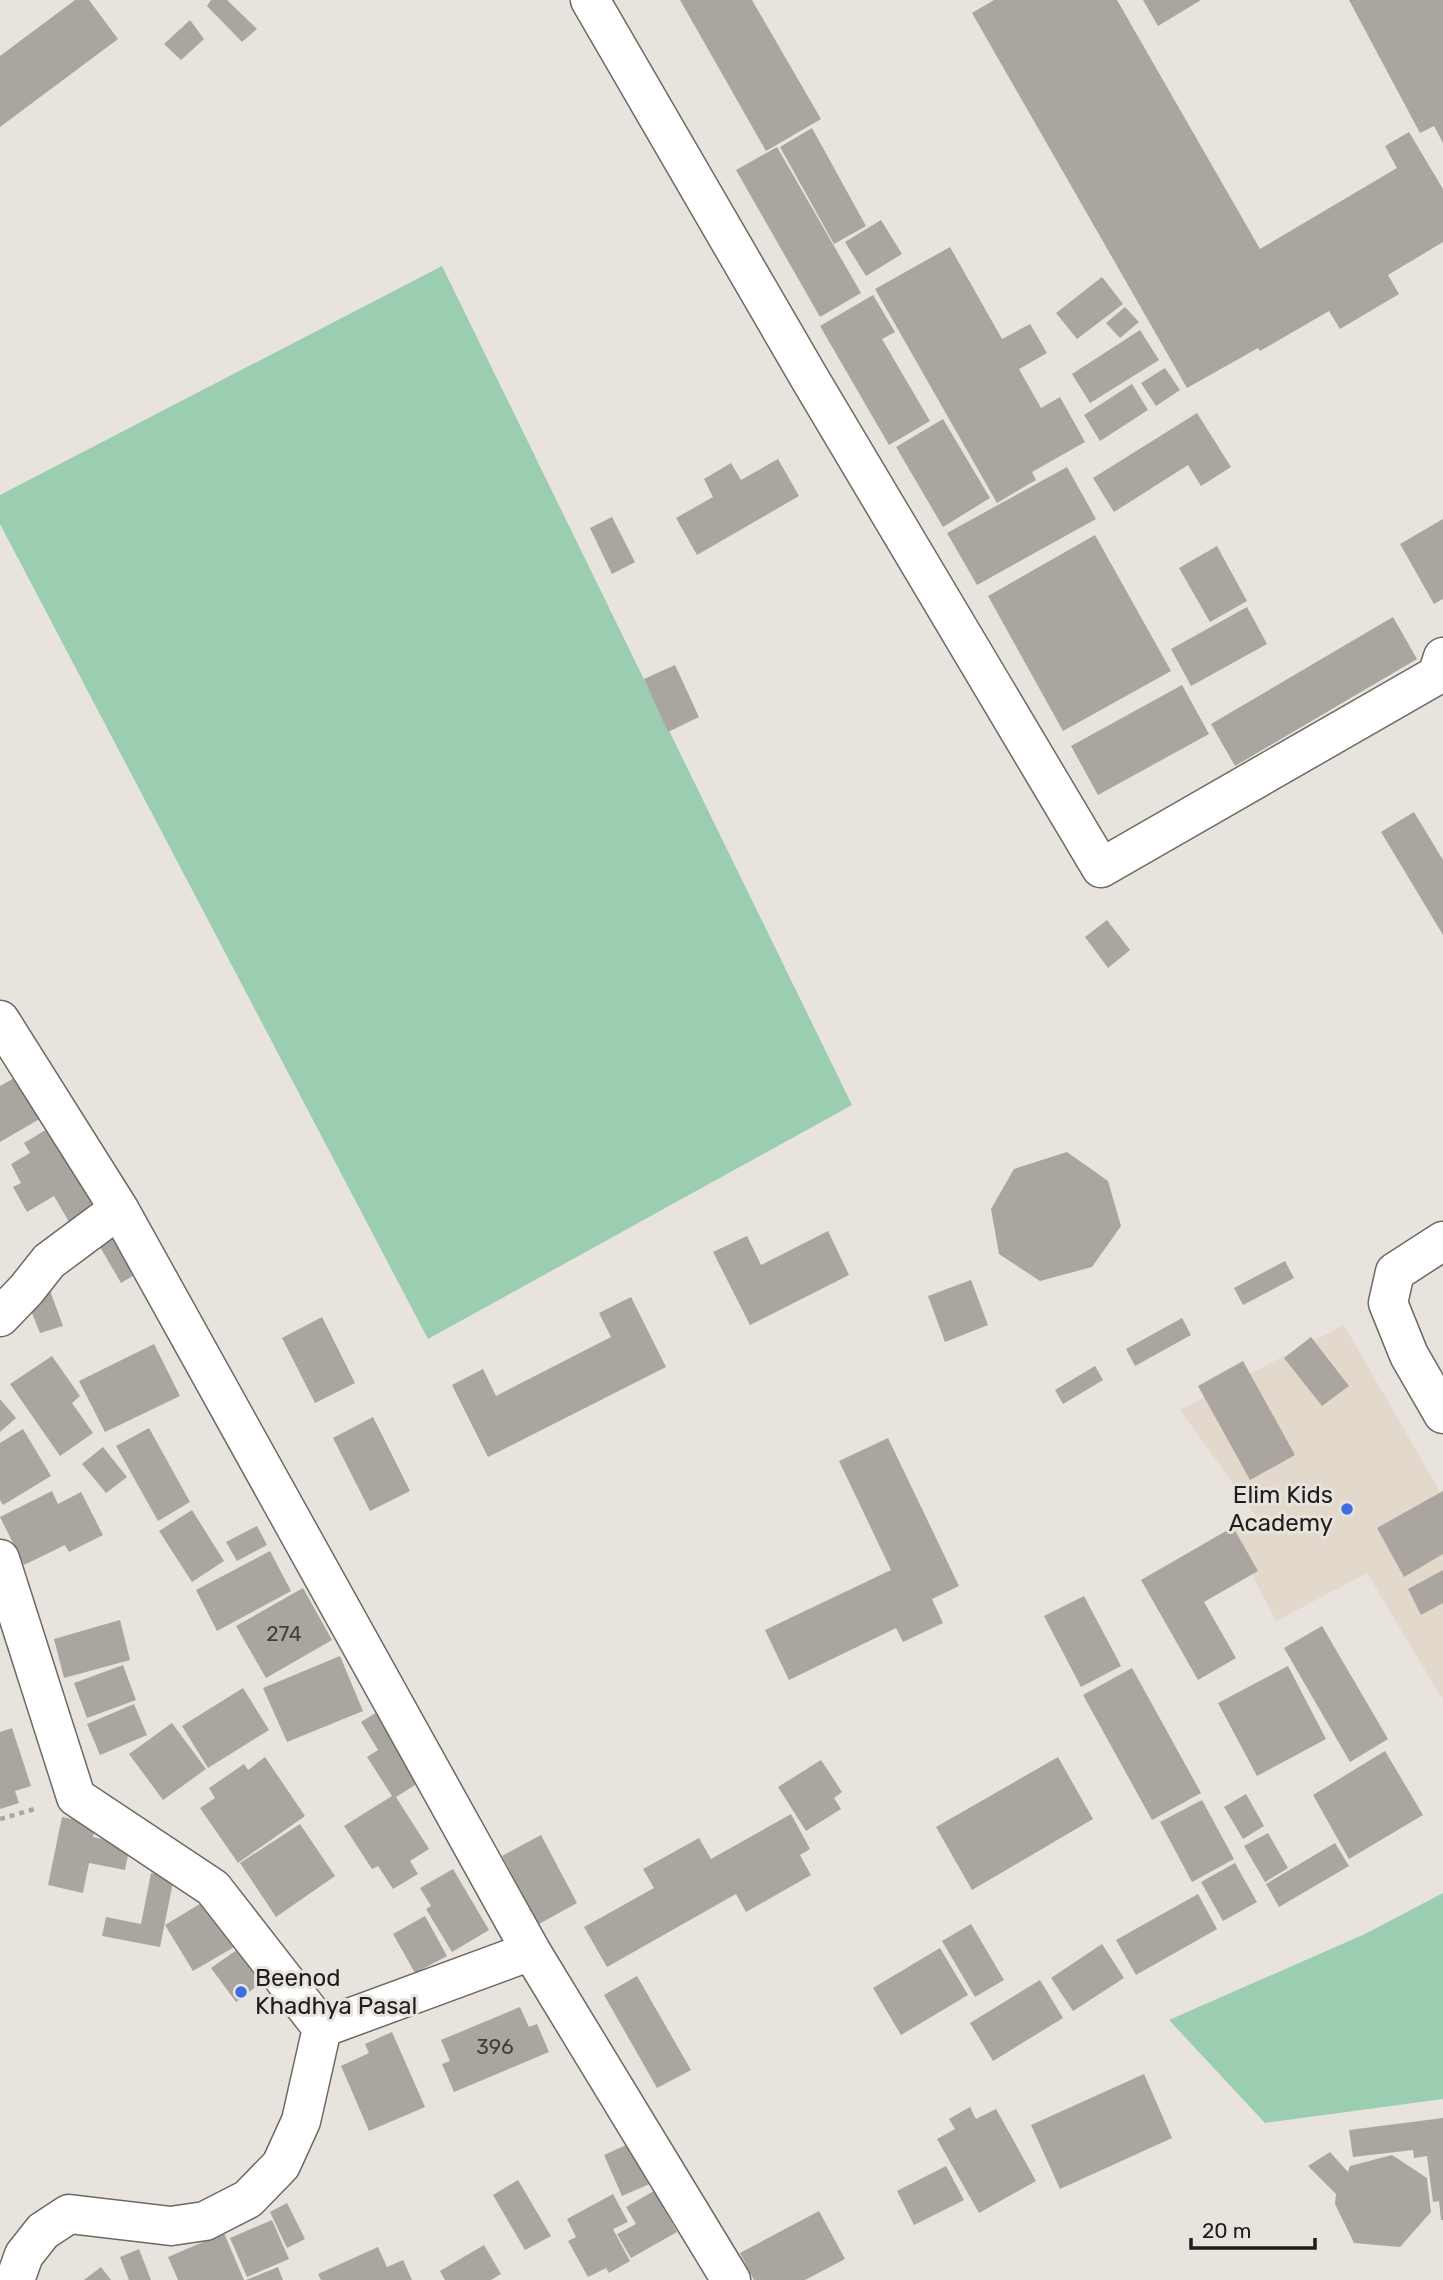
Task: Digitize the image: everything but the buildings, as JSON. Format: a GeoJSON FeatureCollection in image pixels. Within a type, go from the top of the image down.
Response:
{"type":"FeatureCollection","features":[{"type":"Feature","properties":{"kind":"street"},"geometry":{"type":"LineString","coordinates":[[590,0],[810,379],[1101,868],[1437,675],[1443,657]]}},
{"type":"Feature","properties":{"kind":"street"},"geometry":{"type":"LineString","coordinates":[[0,1020],[119,1209],[531,1951],[730,2280]]}},
{"type":"Feature","properties":{"kind":"street"},"geometry":{"type":"LineString","coordinates":[[0,1317],[49,1261],[119,1209]]}},
{"type":"Feature","properties":{"kind":"street"},"geometry":{"type":"LineString","coordinates":[[1443,1241],[1395,1272],[1388,1303],[1409,1355],[1443,1414]]}},
{"type":"Feature","properties":{"kind":"street"},"geometry":{"type":"LineString","coordinates":[[0,1559],[76,1797],[213,1888],[322,2028]]}},
{"type":"Feature","properties":{"kind":"street"},"geometry":{"type":"LineString","coordinates":[[322,2028],[531,1951]]}},
{"type":"Feature","properties":{"kind":"street"},"geometry":{"type":"LineString","coordinates":[[15,2280],[24,2255],[43,2231],[69,2214],[171,2227],[205,2221],[248,2199],[281,2165],[300,2121],[322,2028]]}},
{"type":"Feature","properties":{"kind":"shaded area","name":"Elim Kids Academy"},"geometry":{"type":"Polygon","coordinates":[[[1344,1325],[1443,1497],[1443,1700],[1367,1573],[1276,1621],[1228,1529],[1259,1520],[1180,1410],[1344,1325]]]}},
{"type":"Feature","properties":{"kind":"green space"},"geometry":{"type":"Polygon","coordinates":[[[442,266],[852,1105],[428,1339],[0,524],[0,495],[442,266]]]}},
{"type":"Feature","properties":{"kind":"green space"},"geometry":{"type":"Polygon","coordinates":[[[1443,1893],[1443,2099],[1265,2123],[1169,2020],[1365,1934],[1443,1893]]]}},
{"type":"Feature","properties":{"kind":"place","name":"Elim Kids Academy"},"geometry":{"type":"Point","coordinates":[1347,1509]}},
{"type":"Feature","properties":{"kind":"place","name":"Beenod Khadhya Pasal"},"geometry":{"type":"Point","coordinates":[241,1992]}}]}
